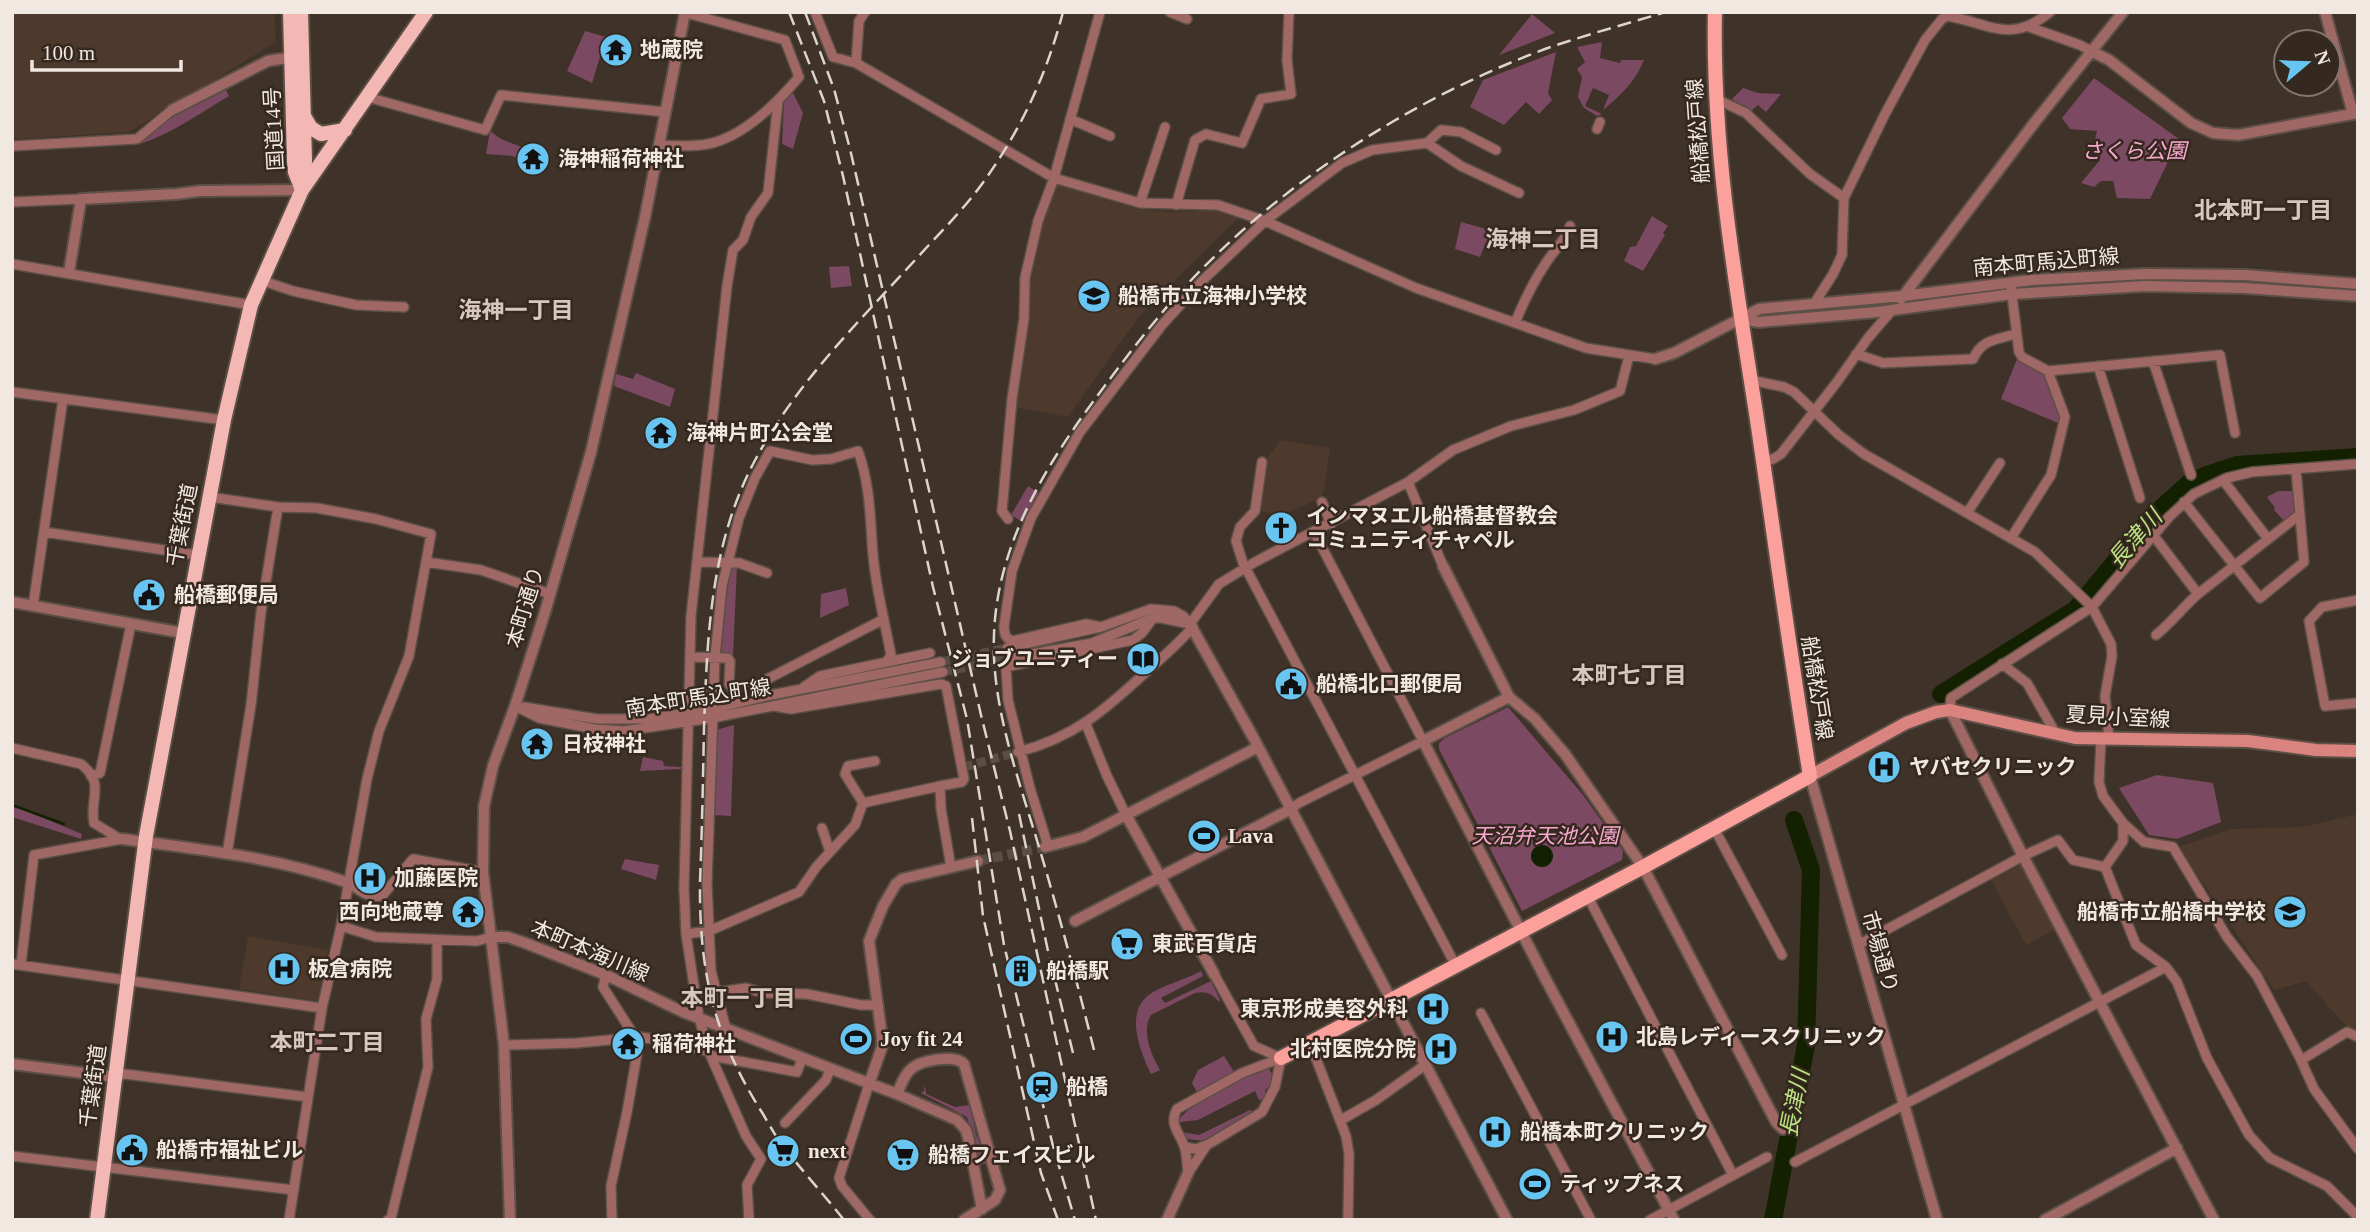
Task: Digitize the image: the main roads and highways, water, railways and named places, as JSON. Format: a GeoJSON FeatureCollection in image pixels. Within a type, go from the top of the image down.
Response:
{"type":"FeatureCollection","features":[{"type":"Feature","properties":{"kind":"highway","name":"国道14号"},"geometry":{"type":"LineString","coordinates":[[290,12],[303,115],[305,161],[302,190]]}},
{"type":"Feature","properties":{"kind":"highway","name":"国道14号"},"geometry":{"type":"LineString","coordinates":[[300,12],[296,56],[294,161],[302,190]]}},
{"type":"Feature","properties":{"kind":"highway","name":"千葉街道"},"geometry":{"type":"LineString","coordinates":[[97,1220],[145,843],[197,555],[224,420],[251,305],[302,190],[426,12]]}},
{"type":"Feature","properties":{"kind":"highway"},"geometry":{"type":"LineString","coordinates":[[303,115],[311,128],[321,134],[345,130]]}},
{"type":"Feature","properties":{"kind":"main road","name":"船橋松戸線"},"geometry":{"type":"LineString","coordinates":[[1716,12],[1716,99],[1723,183],[1810,776]]}},
{"type":"Feature","properties":{"kind":"main road","name":"夏見小室線"},"geometry":{"type":"LineString","coordinates":[[1810,776],[1906,723],[1936,712],[1948,703],[2056,734],[2105,739],[2235,741],[2316,750],[2358,751]]}},
{"type":"Feature","properties":{"kind":"main road"},"geometry":{"type":"LineString","coordinates":[[1281,1058],[1810,776]]}},
{"type":"Feature","properties":{"kind":"waterway","name":"長津川"},"geometry":{"type":"LineString","coordinates":[[1941,694],[2076,609],[2155,514],[2188,484],[2237,465],[2358,457]]}},
{"type":"Feature","properties":{"kind":"waterway"},"geometry":{"type":"LineString","coordinates":[[12,805],[64,824]]}},
{"type":"Feature","properties":{"kind":"waterway","name":"長津川"},"geometry":{"type":"LineString","coordinates":[[1773,1220],[1806,1045],[1811,870],[1794,820]]}},
{"type":"Feature","properties":{"kind":"waterway"},"geometry":{"type":"LineString","coordinates":[[1529,828],[1537,846]]}},
{"type":"Feature","properties":{"kind":"tunnel"},"geometry":{"type":"LineString","coordinates":[[941,662],[1007,648]]}},
{"type":"Feature","properties":{"kind":"tunnel"},"geometry":{"type":"LineString","coordinates":[[943,672],[1010,658]]}},
{"type":"Feature","properties":{"kind":"tunnel"},"geometry":{"type":"LineString","coordinates":[[964,767],[1018,752]]}},
{"type":"Feature","properties":{"kind":"tunnel"},"geometry":{"type":"LineString","coordinates":[[978,861],[1045,847]]}},
{"type":"Feature","properties":{"kind":"railway"},"geometry":{"type":"LineString","coordinates":[[789,12],[824,101],[843,176],[933,587],[967,719],[1004,945],[1053,1146],[1075,1220]]}},
{"type":"Feature","properties":{"kind":"railway"},"geometry":{"type":"LineString","coordinates":[[805,12],[834,89],[850,149],[1010,831],[1096,1220]]}},
{"type":"Feature","properties":{"kind":"railway"},"geometry":{"type":"LineString","coordinates":[[844,1220],[783,1146],[746,1086],[721,1030],[707,975],[700,915],[700,882],[704,728],[713,596],[726,532],[750,470],[767,439],[808,380],[960,211],[993,168],[1030,104],[1063,12]]}},
{"type":"Feature","properties":{"kind":"railway"},"geometry":{"type":"LineString","coordinates":[[1094,1050],[1054,897],[1008,742],[994,662],[997,602],[1004,570],[1014,538],[1043,478],[1078,422],[1138,342],[1181,291],[1260,215],[1303,181],[1396,120],[1494,70],[1545,49],[1666,12]]}},
{"type":"Feature","properties":{"kind":"railway"},"geometry":{"type":"LineString","coordinates":[[1019,814],[1073,1053]]}},
{"type":"Feature","properties":{"kind":"railway"},"geometry":{"type":"LineString","coordinates":[[972,818],[983,916],[1041,1173],[1058,1220]]}},
{"type":"Feature","properties":{"kind":"place","name":"地蔵院"},"geometry":{"type":"Point","coordinates":[616,50]}},
{"type":"Feature","properties":{"kind":"place","name":"海神稲荷神社"},"geometry":{"type":"Point","coordinates":[533,159]}},
{"type":"Feature","properties":{"kind":"place","name":"船橋市立海神小学校"},"geometry":{"type":"Point","coordinates":[1094,296]}},
{"type":"Feature","properties":{"kind":"place","name":"海神片町公会堂"},"geometry":{"type":"Point","coordinates":[661,433]}},
{"type":"Feature","properties":{"kind":"place","name":"インマヌエル船橋基督教会 コミュニティチャペル"},"geometry":{"type":"Point","coordinates":[1281,528]}},
{"type":"Feature","properties":{"kind":"place","name":"船橋郵便局"},"geometry":{"type":"Point","coordinates":[149,595]}},
{"type":"Feature","properties":{"kind":"place","name":"ジョブユニティー"},"geometry":{"type":"Point","coordinates":[1143,659]}},
{"type":"Feature","properties":{"kind":"place","name":"船橋北口郵便局"},"geometry":{"type":"Point","coordinates":[1291,684]}},
{"type":"Feature","properties":{"kind":"place","name":"日枝神社"},"geometry":{"type":"Point","coordinates":[537,744]}},
{"type":"Feature","properties":{"kind":"place","name":"ヤバセクリニック"},"geometry":{"type":"Point","coordinates":[1884,767]}},
{"type":"Feature","properties":{"kind":"place","name":"Lava"},"geometry":{"type":"Point","coordinates":[1204,836]}},
{"type":"Feature","properties":{"kind":"place","name":"加藤医院"},"geometry":{"type":"Point","coordinates":[370,878]}},
{"type":"Feature","properties":{"kind":"place","name":"西向地蔵尊"},"geometry":{"type":"Point","coordinates":[468,912]}},
{"type":"Feature","properties":{"kind":"place","name":"船橋市立船橋中学校"},"geometry":{"type":"Point","coordinates":[2290,912]}},
{"type":"Feature","properties":{"kind":"place","name":"東武百貨店"},"geometry":{"type":"Point","coordinates":[1127,944]}},
{"type":"Feature","properties":{"kind":"place","name":"板倉病院"},"geometry":{"type":"Point","coordinates":[284,969]}},
{"type":"Feature","properties":{"kind":"place","name":"船橋駅"},"geometry":{"type":"Point","coordinates":[1021,971]}},
{"type":"Feature","properties":{"kind":"place","name":"東京形成美容外科"},"geometry":{"type":"Point","coordinates":[1433,1009]}},
{"type":"Feature","properties":{"kind":"place","name":"北島レディースクリニック"},"geometry":{"type":"Point","coordinates":[1612,1037]}},
{"type":"Feature","properties":{"kind":"place","name":"Joy fit 24"},"geometry":{"type":"Point","coordinates":[856,1039]}},
{"type":"Feature","properties":{"kind":"place","name":"稲荷神社"},"geometry":{"type":"Point","coordinates":[628,1044]}},
{"type":"Feature","properties":{"kind":"place","name":"北村医院分院"},"geometry":{"type":"Point","coordinates":[1441,1049]}},
{"type":"Feature","properties":{"kind":"place","name":"船橋"},"geometry":{"type":"Point","coordinates":[1042,1087]}},
{"type":"Feature","properties":{"kind":"place","name":"船橋本町クリニック"},"geometry":{"type":"Point","coordinates":[1495,1132]}},
{"type":"Feature","properties":{"kind":"place","name":"船橋市福祉ビル"},"geometry":{"type":"Point","coordinates":[132,1150]}},
{"type":"Feature","properties":{"kind":"place","name":"next"},"geometry":{"type":"Point","coordinates":[783,1151]}},
{"type":"Feature","properties":{"kind":"place","name":"船橋フェイスビル"},"geometry":{"type":"Point","coordinates":[903,1155]}},
{"type":"Feature","properties":{"kind":"place","name":"ティップネス"},"geometry":{"type":"Point","coordinates":[1535,1184]}},
{"type":"Feature","properties":{"kind":"district","name":"北本町一丁目"},"geometry":{"type":"Point","coordinates":[2263,210]}},
{"type":"Feature","properties":{"kind":"district","name":"海神二丁目"},"geometry":{"type":"Point","coordinates":[1543,239]}},
{"type":"Feature","properties":{"kind":"district","name":"海神一丁目"},"geometry":{"type":"Point","coordinates":[516,310]}},
{"type":"Feature","properties":{"kind":"district","name":"本町七丁目"},"geometry":{"type":"Point","coordinates":[1629,675]}},
{"type":"Feature","properties":{"kind":"district","name":"本町一丁目"},"geometry":{"type":"Point","coordinates":[738,998]}},
{"type":"Feature","properties":{"kind":"district","name":"本町二丁目"},"geometry":{"type":"Point","coordinates":[327,1042]}},
{"type":"Feature","properties":{"kind":"park label","name":"さくら公園"},"geometry":{"type":"Point","coordinates":[2134,151]}},
{"type":"Feature","properties":{"kind":"park label","name":"天沼弁天池公園"},"geometry":{"type":"Point","coordinates":[1545,836]}}]}
